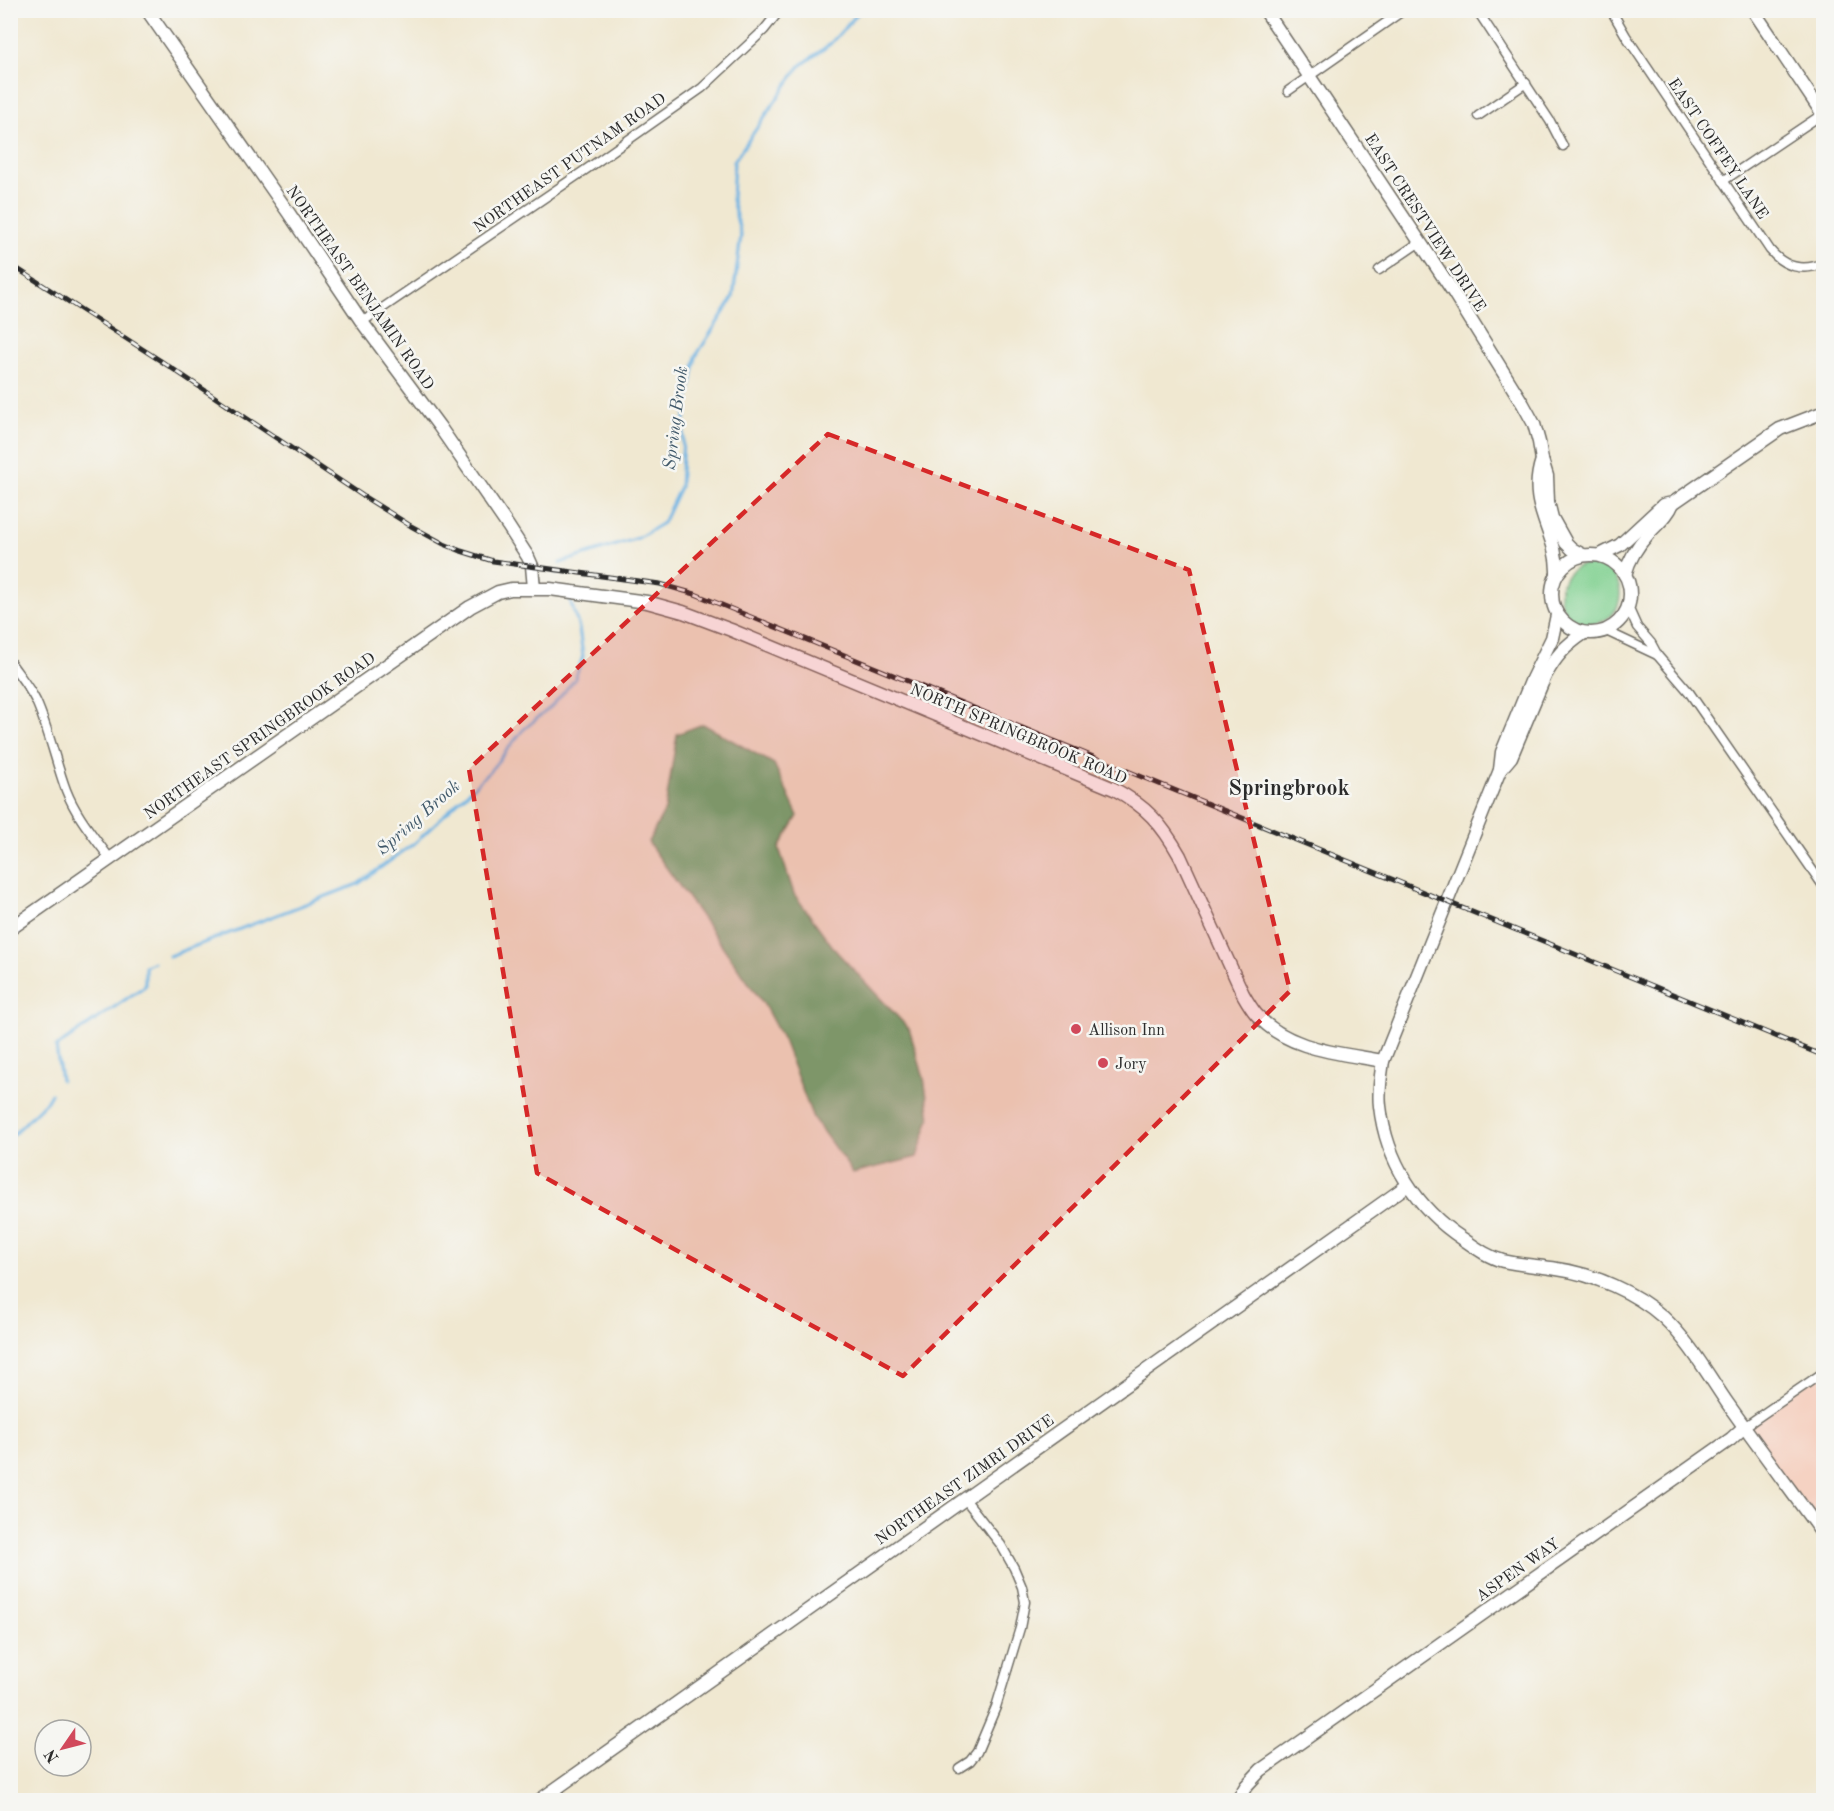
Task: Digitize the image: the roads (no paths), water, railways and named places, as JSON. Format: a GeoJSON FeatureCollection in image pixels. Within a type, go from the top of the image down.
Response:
{"type":"FeatureCollection","features":[{"type":"Feature","properties":{"kind":"street","name":"NORTHEAST BENJAMIN ROAD"},"geometry":{"type":"LineString","coordinates":[[147,10],[362,322],[439,426],[513,534],[532,566],[534,588]]}},
{"type":"Feature","properties":{"kind":"street","name":"NORTHEAST PUTNAM ROAD"},"geometry":{"type":"LineString","coordinates":[[362,322],[702,88],[764,30],[780,10]]}},
{"type":"Feature","properties":{"kind":"street","name":"EAST CRESTVIEW DRIVE"},"geometry":{"type":"LineString","coordinates":[[1265,10],[1454,293],[1529,414],[1537,433],[1547,476],[1548,502],[1552,518],[1566,543],[1583,555]]}},
{"type":"Feature","properties":{"kind":"street"},"geometry":{"type":"LineString","coordinates":[[1288,91],[1404,10]]}},
{"type":"Feature","properties":{"kind":"street"},"geometry":{"type":"LineString","coordinates":[[1477,10],[1551,121],[1563,146]]}},
{"type":"Feature","properties":{"kind":"street","name":"EAST COFFEY LANE"},"geometry":{"type":"LineString","coordinates":[[1611,10],[1723,181],[1777,258],[1784,263],[1799,267],[1813,267],[1824,263]]}},
{"type":"Feature","properties":{"kind":"street"},"geometry":{"type":"LineString","coordinates":[[1723,181],[1823,114],[1753,10]]}},
{"type":"Feature","properties":{"kind":"street"},"geometry":{"type":"LineString","coordinates":[[1478,116],[1526,83]]}},
{"type":"Feature","properties":{"kind":"street"},"geometry":{"type":"LineString","coordinates":[[1379,270],[1420,242]]}},
{"type":"Feature","properties":{"kind":"street"},"geometry":{"type":"LineString","coordinates":[[1600,555],[1619,567],[1625,575],[1630,591],[1628,607],[1619,622],[1606,631],[1584,633],[1566,625],[1557,615],[1553,605],[1552,584],[1564,565],[1574,558],[1583,555],[1600,555],[1620,545],[1663,505],[1673,503],[1779,429],[1824,412]]}},
{"type":"Feature","properties":{"kind":"street","name":"EAST CRESTVIEW DRIVE"},"geometry":{"type":"LineString","coordinates":[[1542,460],[1537,475],[1538,500],[1554,549],[1557,573]]}},
{"type":"Feature","properties":{"kind":"street"},"geometry":{"type":"LineString","coordinates":[[1625,575],[1632,555],[1670,513],[1673,503]]}},
{"type":"Feature","properties":{"kind":"street","name":"NORTHEAST SPRINGBROOK ROAD"},"geometry":{"type":"LineString","coordinates":[[10,929],[470,607],[498,592],[534,588]]}},
{"type":"Feature","properties":{"kind":"street","name":"NORTH SPRINGBROOK ROAD"},"geometry":{"type":"LineString","coordinates":[[534,588],[623,598],[683,612],[1114,789],[1153,817],[1171,839],[1243,994],[1256,1013],[1267,1024],[1297,1043],[1313,1048],[1383,1060]]}},
{"type":"Feature","properties":{"kind":"street"},"geometry":{"type":"LineString","coordinates":[[1628,607],[1637,627],[1695,701],[1824,887]]}},
{"type":"Feature","properties":{"kind":"street"},"geometry":{"type":"LineString","coordinates":[[1557,615],[1552,638],[1532,679],[1502,752],[1500,770],[1383,1060],[1379,1104],[1383,1128],[1398,1169],[1408,1185],[1436,1219],[1451,1232],[1482,1252],[1501,1260],[1557,1269],[1596,1279],[1633,1297],[1655,1311],[1676,1332],[1824,1536]]}},
{"type":"Feature","properties":{"kind":"street"},"geometry":{"type":"LineString","coordinates":[[1606,631],[1658,656]]}},
{"type":"Feature","properties":{"kind":"street"},"geometry":{"type":"LineString","coordinates":[[1500,770],[1511,757],[1551,665],[1565,646],[1584,633]]}},
{"type":"Feature","properties":{"kind":"street"},"geometry":{"type":"LineString","coordinates":[[10,662],[39,708],[71,802],[111,860]]}},
{"type":"Feature","properties":{"kind":"street","name":"NORTHEAST ZIMRI DRIVE"},"geometry":{"type":"LineString","coordinates":[[540,1800],[1408,1185]]}},
{"type":"Feature","properties":{"kind":"street","name":"ASPEN WAY"},"geometry":{"type":"LineString","coordinates":[[1238,1800],[1246,1786],[1261,1770],[1824,1372]]}},
{"type":"Feature","properties":{"kind":"street"},"geometry":{"type":"LineString","coordinates":[[959,1768],[970,1761],[976,1752],[996,1707],[1020,1628],[1025,1602],[1014,1568],[1001,1545],[966,1499]]}},
{"type":"Feature","properties":{"kind":"waterway","name":"Spring Brook"},"geometry":{"type":"LineString","coordinates":[[560,563],[638,538],[663,523],[680,487],[684,424],[696,356],[733,298],[741,235],[732,200],[734,161],[799,67],[830,44],[861,10]]}},
{"type":"Feature","properties":{"kind":"waterway","name":"Spring Brook"},"geometry":{"type":"LineString","coordinates":[[169,956],[358,884],[416,842],[490,771],[523,730],[552,706],[575,679],[583,656],[579,628],[570,600]]}},
{"type":"Feature","properties":{"kind":"waterway","name":"Spring Brook"},"geometry":{"type":"LineString","coordinates":[[61,1080],[56,1047],[145,986],[145,966],[154,962]]}},
{"type":"Feature","properties":{"kind":"waterway","name":"Spring Brook"},"geometry":{"type":"LineString","coordinates":[[10,1138],[47,1101],[51,1094]]}},
{"type":"Feature","properties":{"kind":"railway"},"geometry":{"type":"LineString","coordinates":[[10,264],[161,361],[363,496],[444,544],[493,561],[660,584],[695,594],[1824,1056]]}},
{"type":"Feature","properties":{"kind":"place","name":"Allison Inn"},"geometry":{"type":"Point","coordinates":[1076,1029]}},
{"type":"Feature","properties":{"kind":"place","name":"Jory"},"geometry":{"type":"Point","coordinates":[1103,1063]}},
{"type":"Feature","properties":{"kind":"district","name":"Springbrook"},"geometry":{"type":"Point","coordinates":[1289,787]}}]}
